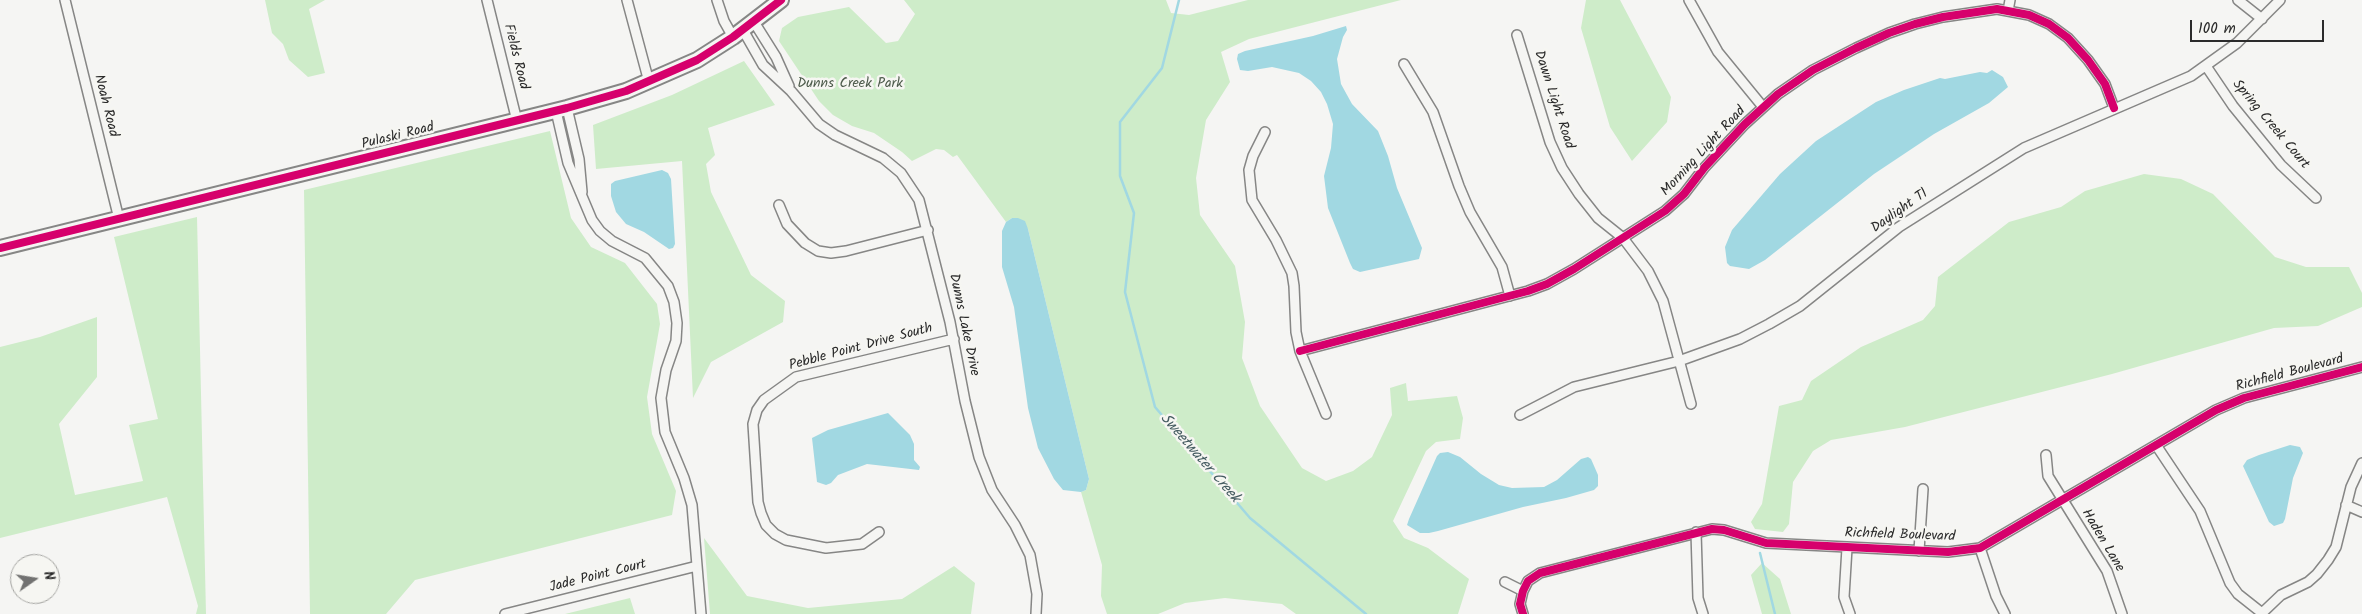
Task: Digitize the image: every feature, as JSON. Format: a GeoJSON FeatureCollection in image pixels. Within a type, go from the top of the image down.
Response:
{"type":"FeatureCollection","features":[{"type":"Feature","properties":{"kind":"main road","name":"Pulaski Road"},"geometry":{"type":"LineString","coordinates":[[0,248],[517,121],[626,92],[697,60],[743,30],[781,0]]}},
{"type":"Feature","properties":{"kind":"street","name":"Noah Road"},"geometry":{"type":"LineString","coordinates":[[65,0],[119,219]]}},
{"type":"Feature","properties":{"kind":"street","name":"Fields Road"},"geometry":{"type":"LineString","coordinates":[[487,0],[517,121]]}},
{"type":"Feature","properties":{"kind":"street"},"geometry":{"type":"LineString","coordinates":[[627,0],[649,82]]}},
{"type":"Feature","properties":{"kind":"street"},"geometry":{"type":"LineString","coordinates":[[717,0],[724,21],[743,30],[776,56],[791,91]]}},
{"type":"Feature","properties":{"kind":"street"},"geometry":{"type":"LineString","coordinates":[[1689,0],[1718,52],[1763,107]]}},
{"type":"Feature","properties":{"kind":"street"},"geometry":{"type":"LineString","coordinates":[[2008,11],[2010,0]]}},
{"type":"Feature","properties":{"kind":"street"},"geometry":{"type":"LineString","coordinates":[[2238,0],[2262,19]]}},
{"type":"Feature","properties":{"kind":"street","name":"Daylight Tl"},"geometry":{"type":"LineString","coordinates":[[1520,415],[1574,387],[1679,361],[1740,339],[1769,324],[1800,306],[1899,227],[2024,148],[2191,76],[2237,43],[2280,0]]}},
{"type":"Feature","properties":{"kind":"street","name":"Morning Light Road"},"geometry":{"type":"LineString","coordinates":[[1300,351],[1510,296],[1547,284],[1665,211],[1684,194],[1704,168],[1778,94],[1813,70],[1889,33],[1943,17],[1997,9],[2029,15],[2049,24],[2068,38],[2088,60],[2104,84],[2114,108]]}},
{"type":"Feature","properties":{"kind":"street"},"geometry":{"type":"LineString","coordinates":[[743,30],[763,65],[791,91]]}},
{"type":"Feature","properties":{"kind":"street","name":"Dawn Light Road"},"geometry":{"type":"LineString","coordinates":[[1518,35],[1550,142],[1562,168],[1598,218],[1623,238],[1648,271],[1662,301],[1691,404]]}},
{"type":"Feature","properties":{"kind":"street"},"geometry":{"type":"LineString","coordinates":[[1404,64],[1433,112],[1458,186],[1470,212],[1502,267],[1510,296]]}},
{"type":"Feature","properties":{"kind":"street","name":"Spring Creek Court"},"geometry":{"type":"LineString","coordinates":[[2206,66],[2233,106],[2281,165],[2316,198]]}},
{"type":"Feature","properties":{"kind":"street","name":"Dunns Lake Drive"},"geometry":{"type":"LineString","coordinates":[[791,91],[819,124],[835,135],[883,158],[901,173],[919,200],[954,339],[965,400],[985,475],[1000,505],[1022,536],[1030,555],[1037,594],[1036,614]]}},
{"type":"Feature","properties":{"kind":"street"},"geometry":{"type":"LineString","coordinates":[[561,109],[568,164],[582,202],[600,231],[612,241],[645,258],[658,271],[668,286],[674,302],[677,323],[676,341],[666,370],[661,398],[665,432],[684,478],[692,504],[701,614]]}},
{"type":"Feature","properties":{"kind":"street"},"geometry":{"type":"LineString","coordinates":[[1265,132],[1251,163],[1249,184],[1252,200],[1276,240],[1292,273],[1296,332],[1300,351],[1326,414]]}},
{"type":"Feature","properties":{"kind":"street"},"geometry":{"type":"LineString","coordinates":[[779,205],[787,224],[805,243],[818,251],[831,253],[846,251],[928,230]]}},
{"type":"Feature","properties":{"kind":"street","name":"Pebble Point Drive South"},"geometry":{"type":"LineString","coordinates":[[879,532],[862,544],[826,548],[786,540],[775,534],[764,519],[758,502],[753,424],[757,410],[764,400],[796,377],[954,339]]}},
{"type":"Feature","properties":{"kind":"street","name":"Richfield Boulevard"},"geometry":{"type":"LineString","coordinates":[[1523,591],[1528,581],[1540,574],[1696,532],[1724,530],[1766,543],[1847,548],[1948,552],[1980,548],[2216,410],[2244,398],[2362,367]]}},
{"type":"Feature","properties":{"kind":"street"},"geometry":{"type":"LineString","coordinates":[[2156,445],[2200,511],[2230,584],[2238,594],[2261,613],[2281,595],[2298,588],[2318,574],[2336,547],[2351,487],[2362,463]]}},
{"type":"Feature","properties":{"kind":"street","name":"Haden Lane"},"geometry":{"type":"LineString","coordinates":[[2046,455],[2048,476],[2106,571],[2122,614]]}},
{"type":"Feature","properties":{"kind":"street"},"geometry":{"type":"LineString","coordinates":[[1919,551],[1923,489]]}},
{"type":"Feature","properties":{"kind":"street"},"geometry":{"type":"LineString","coordinates":[[2346,505],[2362,512]]}},
{"type":"Feature","properties":{"kind":"street"},"geometry":{"type":"LineString","coordinates":[[1696,532],[1698,598],[1702,614]]}},
{"type":"Feature","properties":{"kind":"street"},"geometry":{"type":"LineString","coordinates":[[1847,548],[1844,597],[1850,614]]}},
{"type":"Feature","properties":{"kind":"street"},"geometry":{"type":"LineString","coordinates":[[1980,548],[1996,596],[2005,614]]}},
{"type":"Feature","properties":{"kind":"street","name":"Jade Point Court"},"geometry":{"type":"LineString","coordinates":[[505,614],[697,566]]}},
{"type":"Feature","properties":{"kind":"street"},"geometry":{"type":"LineString","coordinates":[[1505,582],[1523,591],[1520,604],[1523,614]]}},
{"type":"Feature","properties":{"kind":"green space"},"geometry":{"type":"Polygon","coordinates":[[[265,0],[325,0],[309,9],[325,73],[308,77],[289,60],[283,44],[272,33],[265,0]]]}},
{"type":"Feature","properties":{"kind":"green space","name":"Dunns Creek Park"},"geometry":{"type":"Polygon","coordinates":[[[904,0],[1166,0],[1171,13],[1189,15],[1248,0],[1401,0],[1249,39],[1221,52],[1230,82],[1206,120],[1196,178],[1200,215],[1235,266],[1245,322],[1242,358],[1260,406],[1302,468],[1326,481],[1353,471],[1372,457],[1392,415],[1390,388],[1406,383],[1408,401],[1457,396],[1463,418],[1460,439],[1436,442],[1426,451],[1393,521],[1404,538],[1428,548],[1469,579],[1458,614],[1296,614],[1282,604],[1225,598],[1185,603],[1158,614],[1107,614],[1101,596],[1102,565],[1081,492],[1086,490],[1089,479],[1028,229],[1012,218],[1006,222],[957,155],[953,157],[944,150],[936,149],[912,161],[874,133],[852,126],[833,115],[819,101],[779,41],[782,28],[798,17],[849,7],[886,43],[898,41],[915,14],[904,0]]]}},
{"type":"Feature","properties":{"kind":"green space"},"geometry":{"type":"Polygon","coordinates":[[[1586,0],[1620,0],[1671,97],[1667,122],[1632,161],[1610,127],[1581,28],[1586,0]]]}},
{"type":"Feature","properties":{"kind":"green space"},"geometry":{"type":"Polygon","coordinates":[[[744,61],[775,105],[708,128],[715,155],[706,164],[711,192],[751,275],[785,301],[783,322],[711,362],[693,398],[682,161],[596,169],[593,125],[672,95],[744,61]]]}},
{"type":"Feature","properties":{"kind":"green space"},"geometry":{"type":"Polygon","coordinates":[[[550,131],[571,218],[591,247],[625,263],[657,304],[660,324],[647,397],[652,434],[676,491],[672,515],[415,580],[386,614],[310,614],[304,190],[550,131]]]}},
{"type":"Feature","properties":{"kind":"green space"},"geometry":{"type":"Polygon","coordinates":[[[2144,174],[2181,179],[2213,194],[2275,257],[2306,267],[2349,267],[2362,293],[2362,307],[2318,326],[2274,328],[2112,374],[1905,427],[1831,440],[1813,451],[1793,482],[1789,524],[1783,532],[1755,529],[1751,522],[1762,504],[1779,406],[1802,400],[1811,381],[1861,347],[1923,320],[1935,306],[1938,277],[2009,222],[2061,207],[2085,191],[2144,174]]]}},
{"type":"Feature","properties":{"kind":"green space"},"geometry":{"type":"Polygon","coordinates":[[[197,217],[206,614],[196,614],[198,606],[167,497],[0,538],[0,347],[40,337],[97,317],[97,377],[59,424],[75,495],[143,481],[129,425],[158,419],[114,237],[197,217]]]}},
{"type":"Feature","properties":{"kind":"green space"},"geometry":{"type":"Polygon","coordinates":[[[704,538],[747,596],[808,608],[902,599],[954,566],[975,583],[971,614],[710,614],[704,538]]]}},
{"type":"Feature","properties":{"kind":"green space"},"geometry":{"type":"Polygon","coordinates":[[[1762,563],[1780,579],[1791,614],[1762,614],[1751,575],[1762,563]]]}},
{"type":"Feature","properties":{"kind":"green space"},"geometry":{"type":"Polygon","coordinates":[[[630,598],[635,614],[565,614],[630,598]]]}},
{"type":"Feature","properties":{"kind":"water"},"geometry":{"type":"Polygon","coordinates":[[[1346,26],[1347,30],[1337,59],[1341,84],[1352,104],[1378,131],[1388,156],[1397,188],[1422,248],[1419,259],[1360,272],[1353,269],[1350,263],[1328,208],[1324,176],[1331,148],[1333,124],[1321,92],[1311,81],[1299,73],[1272,67],[1248,71],[1240,70],[1237,59],[1238,54],[1245,51],[1313,36],[1346,26]]]}},
{"type":"Feature","properties":{"kind":"water"},"geometry":{"type":"Polygon","coordinates":[[[1992,70],[2003,77],[2008,87],[1989,103],[1934,134],[1874,174],[1765,260],[1749,269],[1730,266],[1727,263],[1725,247],[1732,230],[1780,174],[1816,141],[1876,102],[1904,90],[1940,78],[1945,79],[1980,72],[1987,73],[1992,70]]]}},
{"type":"Feature","properties":{"kind":"water"},"geometry":{"type":"Polygon","coordinates":[[[662,170],[668,173],[671,179],[675,244],[673,248],[669,249],[644,232],[626,224],[616,212],[611,196],[611,184],[615,181],[662,170]]]}},
{"type":"Feature","properties":{"kind":"water"},"geometry":{"type":"Polygon","coordinates":[[[1012,218],[1025,221],[1028,229],[1089,479],[1086,490],[1081,492],[1063,490],[1054,479],[1038,448],[1028,408],[1014,307],[1002,267],[1002,231],[1006,222],[1012,218]]]}},
{"type":"Feature","properties":{"kind":"water"},"geometry":{"type":"Polygon","coordinates":[[[888,413],[910,435],[914,444],[914,460],[920,467],[919,470],[867,464],[838,475],[831,483],[826,485],[817,482],[812,438],[828,430],[888,413]]]}},
{"type":"Feature","properties":{"kind":"water"},"geometry":{"type":"Polygon","coordinates":[[[2290,445],[2300,447],[2303,453],[2293,478],[2285,519],[2283,523],[2274,526],[2269,522],[2243,466],[2247,460],[2290,445]]]}},
{"type":"Feature","properties":{"kind":"water"},"geometry":{"type":"Polygon","coordinates":[[[1448,452],[1460,457],[1481,474],[1499,485],[1512,488],[1544,487],[1557,480],[1581,459],[1588,457],[1591,459],[1598,475],[1598,486],[1594,490],[1566,498],[1523,507],[1438,531],[1420,533],[1407,525],[1409,519],[1437,456],[1440,453],[1448,452]]]}},
{"type":"Feature","properties":{"kind":"waterway","name":"Sweetwater Creek"},"geometry":{"type":"LineString","coordinates":[[1179,0],[1162,68],[1120,122],[1120,176],[1134,213],[1125,292],[1155,407],[1250,518],[1366,614]]}},
{"type":"Feature","properties":{"kind":"waterway"},"geometry":{"type":"LineString","coordinates":[[1760,553],[1775,614]]}},
{"type":"Feature","properties":{"kind":"cycle path"},"geometry":{"type":"LineString","coordinates":[[0,248],[567,108],[626,91],[697,60],[733,37],[781,0]]}},
{"type":"Feature","properties":{"kind":"cycle path"},"geometry":{"type":"LineString","coordinates":[[1300,351],[1528,291],[1547,284],[1665,211],[1684,194],[1704,168],[1745,124],[1778,94],[1813,70],[1856,48],[1915,24],[1943,17],[1997,9],[2029,15],[2049,24],[2068,38],[2088,60],[2105,84],[2114,108]]}},
{"type":"Feature","properties":{"kind":"cycle path"},"geometry":{"type":"LineString","coordinates":[[1523,614],[1520,604],[1523,591],[1528,581],[1540,573],[1712,529],[1724,530],[1766,543],[1948,552],[1980,548],[2216,410],[2244,398],[2362,367]]}}]}
